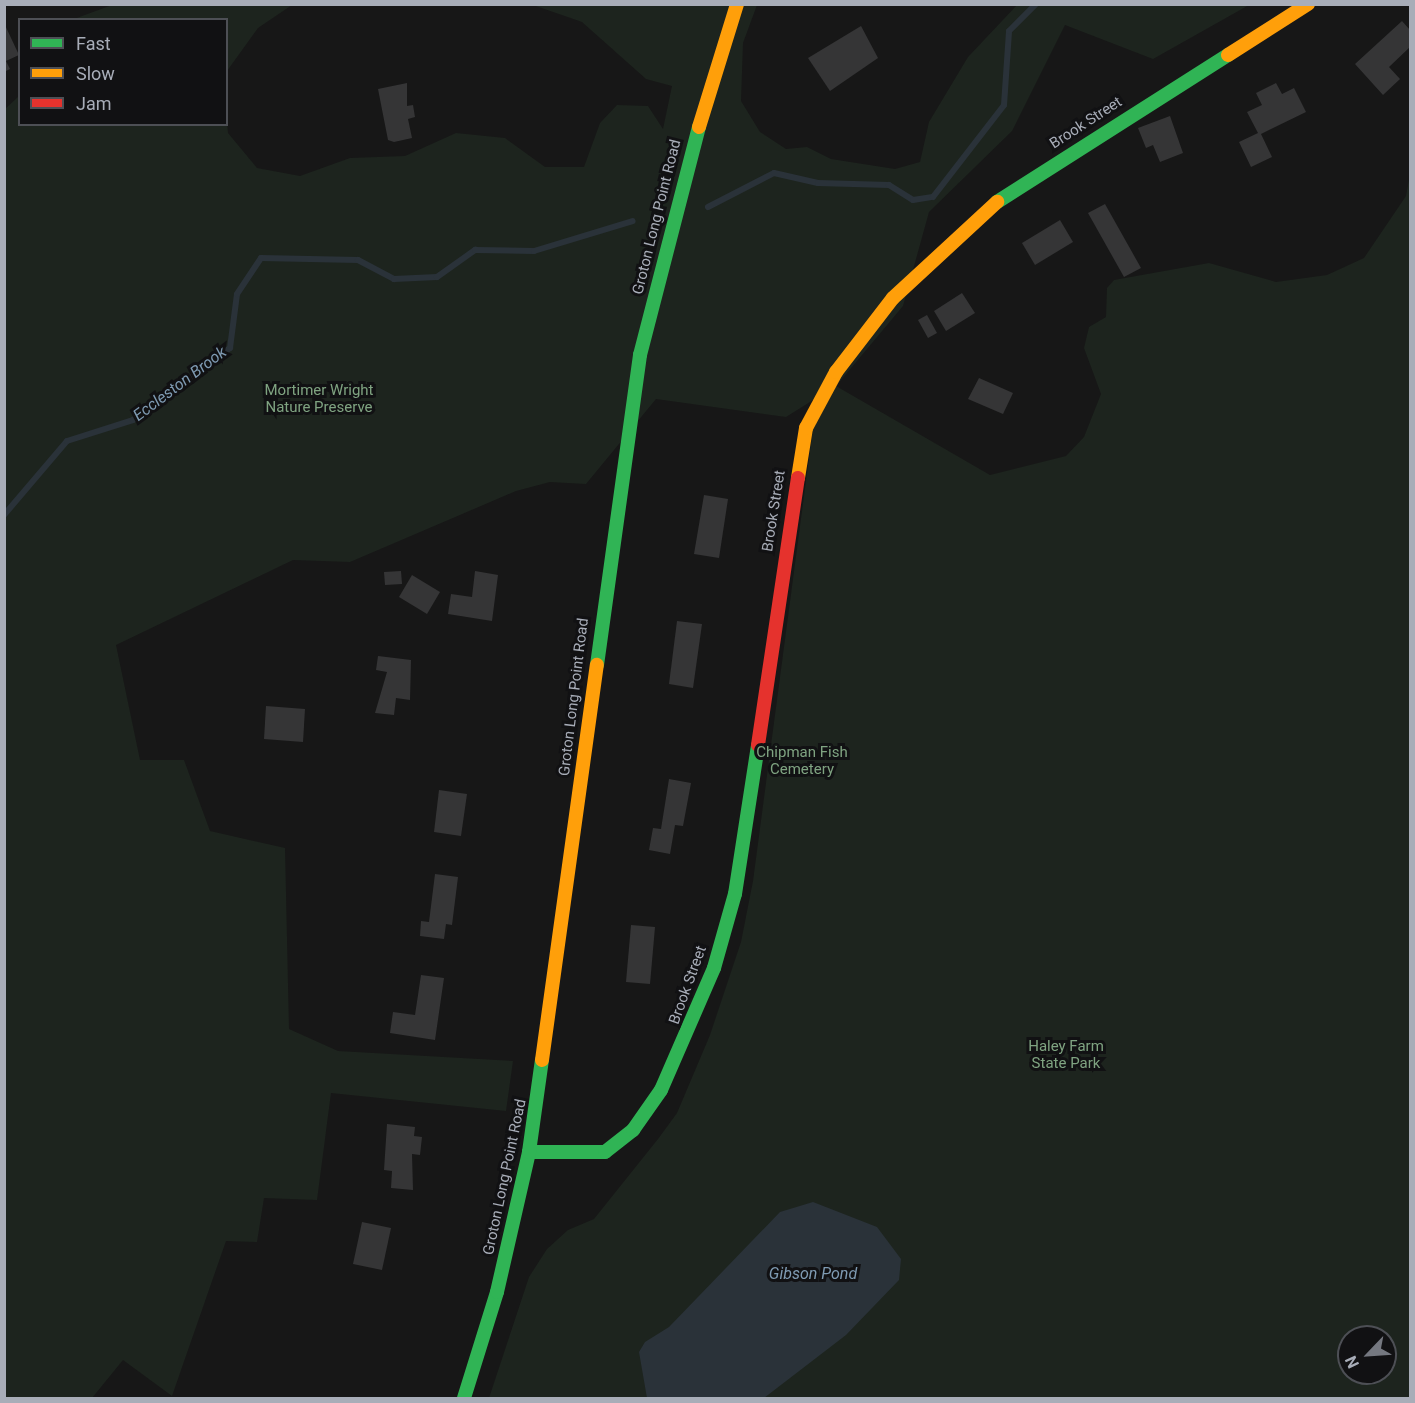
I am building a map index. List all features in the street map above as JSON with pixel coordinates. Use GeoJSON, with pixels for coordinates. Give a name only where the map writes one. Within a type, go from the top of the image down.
{"type":"FeatureCollection","features":[{"type":"Feature","properties":{"kind":"street","name":"Groton Long Point Road"},"geometry":{"type":"LineString","coordinates":[[464,1398],[497,1292],[529,1152],[640,355],[680,186],[737,4]]}},
{"type":"Feature","properties":{"kind":"street","name":"Brook Street"},"geometry":{"type":"LineString","coordinates":[[529,1152],[592,1154],[616,1147],[661,1090],[714,968],[735,894],[806,428],[836,372],[893,298],[951,239],[1011,191],[1308,4]]}},
{"type":"Feature","properties":{"kind":"green space"},"geometry":{"type":"Polygon","coordinates":[[[112,4],[292,5],[258,28],[228,70],[228,18],[77,18],[112,4]]]}},
{"type":"Feature","properties":{"kind":"green space"},"geometry":{"type":"Polygon","coordinates":[[[533,5],[757,5],[743,43],[741,101],[760,132],[786,149],[807,147],[831,159],[895,169],[920,162],[929,122],[968,57],[1017,5],[1249,5],[1153,59],[1065,25],[1012,131],[929,212],[903,306],[836,386],[990,475],[1066,456],[1084,437],[1101,394],[1084,348],[1089,327],[1106,317],[1107,288],[1114,280],[1209,263],[1276,282],[1327,275],[1364,258],[1406,196],[1410,174],[1410,1398],[489,1398],[529,1277],[547,1249],[568,1230],[594,1219],[658,1139],[677,1113],[710,1035],[741,942],[753,881],[813,428],[834,387],[786,417],[656,399],[586,484],[550,482],[516,491],[350,562],[293,560],[116,645],[140,760],[184,760],[210,831],[285,848],[289,1029],[338,1051],[513,1061],[506,1111],[331,1093],[317,1200],[264,1198],[257,1242],[226,1241],[172,1396],[123,1360],[92,1398],[5,1398],[5,109],[18,97],[18,126],[227,126],[228,133],[257,168],[300,176],[350,158],[405,156],[456,133],[505,138],[545,167],[584,167],[600,123],[617,105],[648,106],[663,129],[672,86],[646,79],[582,22],[533,5]]]}},
{"type":"Feature","properties":{"kind":"water","name":"Gibson Pond"},"geometry":{"type":"Polygon","coordinates":[[[813,1202],[877,1227],[901,1259],[899,1280],[846,1335],[764,1398],[647,1398],[639,1352],[645,1342],[669,1327],[780,1212],[813,1202]]]}},
{"type":"Feature","properties":{"kind":"building"},"geometry":{"type":"Polygon","coordinates":[[[1402,21],[1410,30],[1410,47],[1389,67],[1400,79],[1383,95],[1355,64],[1402,21]]]}},
{"type":"Feature","properties":{"kind":"building"},"geometry":{"type":"Polygon","coordinates":[[[4,23],[18,55],[6,61],[10,69],[4,72],[4,23]]]}},
{"type":"Feature","properties":{"kind":"building"},"geometry":{"type":"Polygon","coordinates":[[[861,26],[878,58],[830,91],[808,58],[861,26]]]}},
{"type":"Feature","properties":{"kind":"building"},"geometry":{"type":"Polygon","coordinates":[[[407,83],[407,106],[413,105],[415,117],[408,119],[412,138],[394,142],[388,140],[378,89],[407,83]]]}},
{"type":"Feature","properties":{"kind":"building"},"geometry":{"type":"Polygon","coordinates":[[[1276,83],[1282,94],[1294,88],[1306,112],[1261,134],[1272,157],[1251,167],[1239,142],[1258,133],[1247,112],[1262,105],[1256,93],[1276,83]]]}},
{"type":"Feature","properties":{"kind":"building"},"geometry":{"type":"Polygon","coordinates":[[[1170,116],[1183,153],[1160,162],[1153,145],[1146,148],[1138,128],[1170,116]]]}},
{"type":"Feature","properties":{"kind":"building"},"geometry":{"type":"Polygon","coordinates":[[[1105,204],[1141,268],[1124,277],[1088,213],[1105,204]]]}},
{"type":"Feature","properties":{"kind":"building"},"geometry":{"type":"Polygon","coordinates":[[[1060,220],[1073,242],[1035,265],[1022,243],[1060,220]]]}},
{"type":"Feature","properties":{"kind":"building"},"geometry":{"type":"Polygon","coordinates":[[[962,293],[975,313],[946,331],[934,311],[962,293]]]}},
{"type":"Feature","properties":{"kind":"building"},"geometry":{"type":"Polygon","coordinates":[[[927,315],[937,333],[928,338],[918,320],[927,315]]]}},
{"type":"Feature","properties":{"kind":"building"},"geometry":{"type":"Polygon","coordinates":[[[979,378],[1013,393],[1003,414],[968,399],[979,378]]]}},
{"type":"Feature","properties":{"kind":"building"},"geometry":{"type":"Polygon","coordinates":[[[704,495],[728,499],[719,558],[694,554],[704,495]]]}},
{"type":"Feature","properties":{"kind":"building"},"geometry":{"type":"Polygon","coordinates":[[[401,571],[402,584],[385,585],[384,572],[401,571]]]}},
{"type":"Feature","properties":{"kind":"building"},"geometry":{"type":"Polygon","coordinates":[[[475,571],[498,575],[492,621],[448,614],[451,594],[472,597],[475,571]]]}},
{"type":"Feature","properties":{"kind":"building"},"geometry":{"type":"Polygon","coordinates":[[[412,575],[440,592],[427,614],[399,597],[412,575]]]}},
{"type":"Feature","properties":{"kind":"building"},"geometry":{"type":"Polygon","coordinates":[[[677,621],[702,624],[693,688],[669,684],[677,621]]]}},
{"type":"Feature","properties":{"kind":"building"},"geometry":{"type":"Polygon","coordinates":[[[378,656],[411,660],[410,700],[396,698],[394,715],[375,713],[387,672],[376,670],[378,656]]]}},
{"type":"Feature","properties":{"kind":"building"},"geometry":{"type":"Polygon","coordinates":[[[266,706],[305,709],[303,742],[264,739],[266,706]]]}},
{"type":"Feature","properties":{"kind":"building"},"geometry":{"type":"Polygon","coordinates":[[[669,779],[691,783],[683,826],[675,825],[670,854],[649,850],[653,828],[661,829],[669,779]]]}},
{"type":"Feature","properties":{"kind":"building"},"geometry":{"type":"Polygon","coordinates":[[[439,790],[467,794],[461,836],[434,832],[439,790]]]}},
{"type":"Feature","properties":{"kind":"building"},"geometry":{"type":"Polygon","coordinates":[[[435,874],[458,877],[452,925],[446,924],[444,939],[420,936],[421,921],[429,922],[435,874]]]}},
{"type":"Feature","properties":{"kind":"building"},"geometry":{"type":"Polygon","coordinates":[[[631,925],[655,927],[650,984],[626,982],[631,925]]]}},
{"type":"Feature","properties":{"kind":"building"},"geometry":{"type":"Polygon","coordinates":[[[421,975],[444,978],[435,1040],[390,1033],[393,1012],[415,1015],[421,975]]]}},
{"type":"Feature","properties":{"kind":"building"},"geometry":{"type":"Polygon","coordinates":[[[387,1124],[415,1127],[414,1136],[422,1137],[420,1155],[412,1154],[413,1190],[391,1188],[392,1171],[384,1170],[387,1124]]]}},
{"type":"Feature","properties":{"kind":"building"},"geometry":{"type":"Polygon","coordinates":[[[362,1222],[391,1228],[382,1270],[353,1264],[362,1222]]]}},
{"type":"Feature","properties":{"kind":"waterway","name":"Eccleston Brook"},"geometry":{"type":"LineString","coordinates":[[708,207],[774,173],[818,183],[889,185],[913,200],[933,197],[1004,105],[1009,31],[1036,4]]}},
{"type":"Feature","properties":{"kind":"waterway","name":"Eccleston Brook"},"geometry":{"type":"LineString","coordinates":[[4,515],[67,441],[133,420],[230,348],[237,294],[261,258],[358,260],[394,279],[437,277],[475,250],[534,251],[633,221]]}},
{"type":"Feature","properties":{"kind":"traffic: fast"},"geometry":{"type":"LineString","coordinates":[[997,202],[1228,55]]}},
{"type":"Feature","properties":{"kind":"traffic: fast"},"geometry":{"type":"LineString","coordinates":[[597,665],[640,355],[699,127]]}},
{"type":"Feature","properties":{"kind":"traffic: fast"},"geometry":{"type":"LineString","coordinates":[[529,1152],[605,1152],[633,1130],[661,1090],[714,968],[735,894],[758,745]]}},
{"type":"Feature","properties":{"kind":"traffic: fast"},"geometry":{"type":"LineString","coordinates":[[464,1398],[497,1292],[529,1152],[542,1060]]}},
{"type":"Feature","properties":{"kind":"traffic: slow"},"geometry":{"type":"LineString","coordinates":[[699,127],[737,4]]}},
{"type":"Feature","properties":{"kind":"traffic: slow"},"geometry":{"type":"LineString","coordinates":[[1228,55],[1308,4]]}},
{"type":"Feature","properties":{"kind":"traffic: slow"},"geometry":{"type":"LineString","coordinates":[[798,478],[806,428],[836,372],[893,298],[997,202]]}},
{"type":"Feature","properties":{"kind":"traffic: slow"},"geometry":{"type":"LineString","coordinates":[[542,1060],[597,665]]}},
{"type":"Feature","properties":{"kind":"traffic: jam"},"geometry":{"type":"LineString","coordinates":[[758,745],[798,478]]}},
{"type":"Feature","properties":{"kind":"park label","name":"Mortimer Wright Nature Preserve"},"geometry":{"type":"Point","coordinates":[319,398]}},
{"type":"Feature","properties":{"kind":"park label","name":"Chipman Fish Cemetery"},"geometry":{"type":"Point","coordinates":[802,760]}},
{"type":"Feature","properties":{"kind":"park label","name":"Haley Farm State Park"},"geometry":{"type":"Point","coordinates":[1066,1054]}}]}
